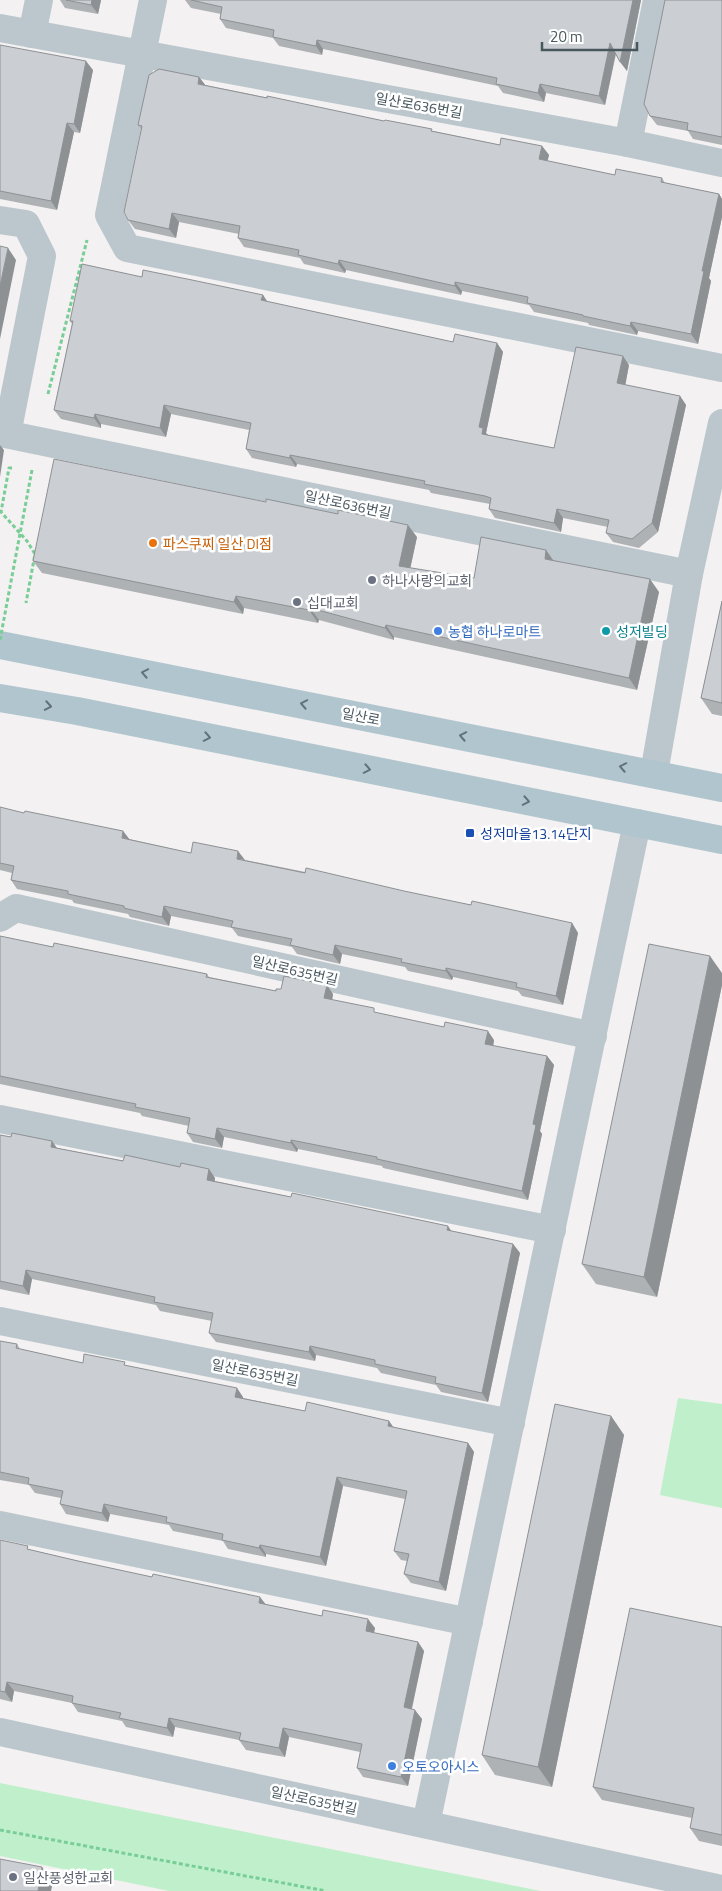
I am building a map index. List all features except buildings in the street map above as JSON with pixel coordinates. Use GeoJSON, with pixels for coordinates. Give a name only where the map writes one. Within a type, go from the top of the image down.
{"type":"FeatureCollection","features":[{"type":"Feature","properties":{"kind":"main road","name":"일산로"},"geometry":{"type":"LineString","coordinates":[[0,645],[654,773],[722,788]]}},
{"type":"Feature","properties":{"kind":"main road"},"geometry":{"type":"LineString","coordinates":[[0,698],[97,715],[722,840]]}},
{"type":"Feature","properties":{"kind":"street"},"geometry":{"type":"LineString","coordinates":[[32,34],[39,0]]}},
{"type":"Feature","properties":{"kind":"street"},"geometry":{"type":"LineString","coordinates":[[153,0],[129,52],[109,215],[127,248],[722,368]]}},
{"type":"Feature","properties":{"kind":"street"},"geometry":{"type":"LineString","coordinates":[[628,142],[657,0]]}},
{"type":"Feature","properties":{"kind":"street","name":"일산로636번길"},"geometry":{"type":"LineString","coordinates":[[0,28],[628,142],[722,163]]}},
{"type":"Feature","properties":{"kind":"street"},"geometry":{"type":"LineString","coordinates":[[3,433],[42,256],[13,222]]}},
{"type":"Feature","properties":{"kind":"street"},"geometry":{"type":"LineString","coordinates":[[654,773],[689,574],[722,423]]}},
{"type":"Feature","properties":{"kind":"street","name":"일산로636번길"},"geometry":{"type":"LineString","coordinates":[[3,433],[689,574]]}},
{"type":"Feature","properties":{"kind":"street"},"geometry":{"type":"LineString","coordinates":[[426,1824],[637,823]]}},
{"type":"Feature","properties":{"kind":"street","name":"일산로635번길"},"geometry":{"type":"LineString","coordinates":[[0,918],[16,908],[592,1036]]}},
{"type":"Feature","properties":{"kind":"street"},"geometry":{"type":"LineString","coordinates":[[0,1119],[552,1230]]}},
{"type":"Feature","properties":{"kind":"street","name":"일산로635번길"},"geometry":{"type":"LineString","coordinates":[[0,1320],[511,1423]]}},
{"type":"Feature","properties":{"kind":"street"},"geometry":{"type":"LineString","coordinates":[[0,1525],[469,1622]]}},
{"type":"Feature","properties":{"kind":"street","name":"일산로635번길"},"geometry":{"type":"LineString","coordinates":[[0,1732],[722,1890]]}},
{"type":"Feature","properties":{"kind":"path"},"geometry":{"type":"LineString","coordinates":[[47,399],[89,235]]}},
{"type":"Feature","properties":{"kind":"path"},"geometry":{"type":"LineString","coordinates":[[17,468],[9,468],[1,512],[27,541],[35,554],[26,603]]}},
{"type":"Feature","properties":{"kind":"path"},"geometry":{"type":"LineString","coordinates":[[0,640],[32,470],[24,470]]}},
{"type":"Feature","properties":{"kind":"path"},"geometry":{"type":"LineString","coordinates":[[0,1830],[326,1891]]}},
{"type":"Feature","properties":{"kind":"green space"},"geometry":{"type":"Polygon","coordinates":[[[678,1398],[722,1404],[722,1508],[660,1495],[678,1398]]]}},
{"type":"Feature","properties":{"kind":"green space"},"geometry":{"type":"Polygon","coordinates":[[[0,1783],[541,1891],[169,1891],[0,1856],[0,1783]]]}},
{"type":"Feature","properties":{"kind":"place","name":"파스쿠찌 일산 DI점"},"geometry":{"type":"Point","coordinates":[153,543]}},
{"type":"Feature","properties":{"kind":"place","name":"하나사랑의교회"},"geometry":{"type":"Point","coordinates":[372,580]}},
{"type":"Feature","properties":{"kind":"place","name":"십대교회"},"geometry":{"type":"Point","coordinates":[297,602]}},
{"type":"Feature","properties":{"kind":"place","name":"농협 하나로마트"},"geometry":{"type":"Point","coordinates":[438,631]}},
{"type":"Feature","properties":{"kind":"place","name":"성저빌딩"},"geometry":{"type":"Point","coordinates":[606,631]}},
{"type":"Feature","properties":{"kind":"place","name":"성저마을13.14단지"},"geometry":{"type":"Point","coordinates":[470,833]}},
{"type":"Feature","properties":{"kind":"place","name":"오토오아시스"},"geometry":{"type":"Point","coordinates":[392,1766]}},
{"type":"Feature","properties":{"kind":"place","name":"일산풍성한교회"},"geometry":{"type":"Point","coordinates":[13,1877]}}]}
